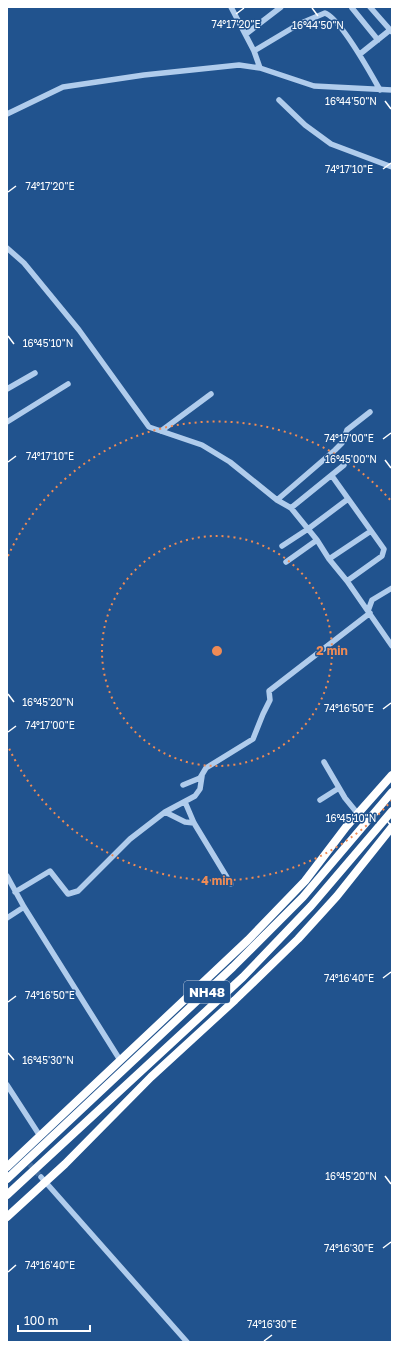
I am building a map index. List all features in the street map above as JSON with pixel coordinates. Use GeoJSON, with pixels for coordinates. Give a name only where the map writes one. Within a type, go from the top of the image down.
{"type":"FeatureCollection","features":[{"type":"Feature","properties":{"kind":"highway"},"geometry":{"type":"LineString","coordinates":[[7,1167],[23,1156],[40,1136],[248,940],[305,880],[358,814],[392,775]]}},
{"type":"Feature","properties":{"kind":"highway","name":"NH48"},"geometry":{"type":"LineString","coordinates":[[7,1179],[234,967],[303,897],[392,792]]}},
{"type":"Feature","properties":{"kind":"highway","name":"NH48"},"geometry":{"type":"LineString","coordinates":[[7,1195],[243,977],[311,906],[392,810]]}},
{"type":"Feature","properties":{"kind":"highway"},"geometry":{"type":"LineString","coordinates":[[7,1217],[43,1179],[65,1164],[151,1077],[235,1000],[298,939],[337,896],[392,827]]}},
{"type":"Feature","properties":{"kind":"highway"},"geometry":{"type":"LineString","coordinates":[[167,1047],[174,1056]]}},
{"type":"Feature","properties":{"kind":"street"},"geometry":{"type":"LineString","coordinates":[[231,7],[246,34],[260,68]]}},
{"type":"Feature","properties":{"kind":"street"},"geometry":{"type":"LineString","coordinates":[[246,34],[281,7]]}},
{"type":"Feature","properties":{"kind":"street"},"geometry":{"type":"LineString","coordinates":[[360,54],[391,31],[370,7]]}},
{"type":"Feature","properties":{"kind":"street"},"geometry":{"type":"LineString","coordinates":[[352,8],[378,40]]}},
{"type":"Feature","properties":{"kind":"street"},"geometry":{"type":"LineString","coordinates":[[254,51],[299,24],[325,13],[333,18],[360,54],[380,90]]}},
{"type":"Feature","properties":{"kind":"street"},"geometry":{"type":"LineString","coordinates":[[7,114],[62,87],[144,75],[239,65],[260,68],[314,86],[392,90]]}},
{"type":"Feature","properties":{"kind":"street"},"geometry":{"type":"LineString","coordinates":[[279,100],[305,125],[331,144],[392,167]]}},
{"type":"Feature","properties":{"kind":"street"},"geometry":{"type":"LineString","coordinates":[[7,248],[24,263],[79,330],[149,427],[202,445],[230,462],[277,500],[291,508],[317,540],[392,646]]}},
{"type":"Feature","properties":{"kind":"street"},"geometry":{"type":"LineString","coordinates":[[7,389],[35,373]]}},
{"type":"Feature","properties":{"kind":"street"},"geometry":{"type":"LineString","coordinates":[[7,422],[68,384]]}},
{"type":"Feature","properties":{"kind":"street"},"geometry":{"type":"LineString","coordinates":[[161,431],[211,394]]}},
{"type":"Feature","properties":{"kind":"street"},"geometry":{"type":"LineString","coordinates":[[277,500],[335,450],[342,443],[347,430],[370,412]]}},
{"type":"Feature","properties":{"kind":"street"},"geometry":{"type":"LineString","coordinates":[[291,508],[344,465]]}},
{"type":"Feature","properties":{"kind":"street"},"geometry":{"type":"LineString","coordinates":[[332,476],[384,549],[382,556],[347,581]]}},
{"type":"Feature","properties":{"kind":"street"},"geometry":{"type":"LineString","coordinates":[[282,546],[308,529],[348,499]]}},
{"type":"Feature","properties":{"kind":"street"},"geometry":{"type":"LineString","coordinates":[[329,559],[371,531]]}},
{"type":"Feature","properties":{"kind":"street"},"geometry":{"type":"LineString","coordinates":[[286,562],[317,540]]}},
{"type":"Feature","properties":{"kind":"street"},"geometry":{"type":"LineString","coordinates":[[183,785],[200,778],[206,768],[253,739],[270,700],[270,691],[369,612],[372,600],[392,588]]}},
{"type":"Feature","properties":{"kind":"street"},"geometry":{"type":"LineString","coordinates":[[324,762],[345,798],[358,814]]}},
{"type":"Feature","properties":{"kind":"street"},"geometry":{"type":"LineString","coordinates":[[16,892],[50,871],[68,894],[78,891],[130,839],[165,812],[195,796],[200,789],[202,775]]}},
{"type":"Feature","properties":{"kind":"street"},"geometry":{"type":"LineString","coordinates":[[320,800],[339,788]]}},
{"type":"Feature","properties":{"kind":"street"},"geometry":{"type":"LineString","coordinates":[[185,802],[194,824],[231,884]]}},
{"type":"Feature","properties":{"kind":"street"},"geometry":{"type":"LineString","coordinates":[[165,812],[185,822],[194,824]]}},
{"type":"Feature","properties":{"kind":"street"},"geometry":{"type":"LineString","coordinates":[[7,876],[24,907],[120,1060]]}},
{"type":"Feature","properties":{"kind":"street"},"geometry":{"type":"LineString","coordinates":[[7,918],[24,907]]}},
{"type":"Feature","properties":{"kind":"street"},"geometry":{"type":"LineString","coordinates":[[7,1085],[40,1136]]}},
{"type":"Feature","properties":{"kind":"street"},"geometry":{"type":"LineString","coordinates":[[43,1179],[187,1342]]}},
{"type":"Feature","properties":{"kind":"tunnel"},"geometry":{"type":"LineString","coordinates":[[24,1158],[41,1177]]}}]}
